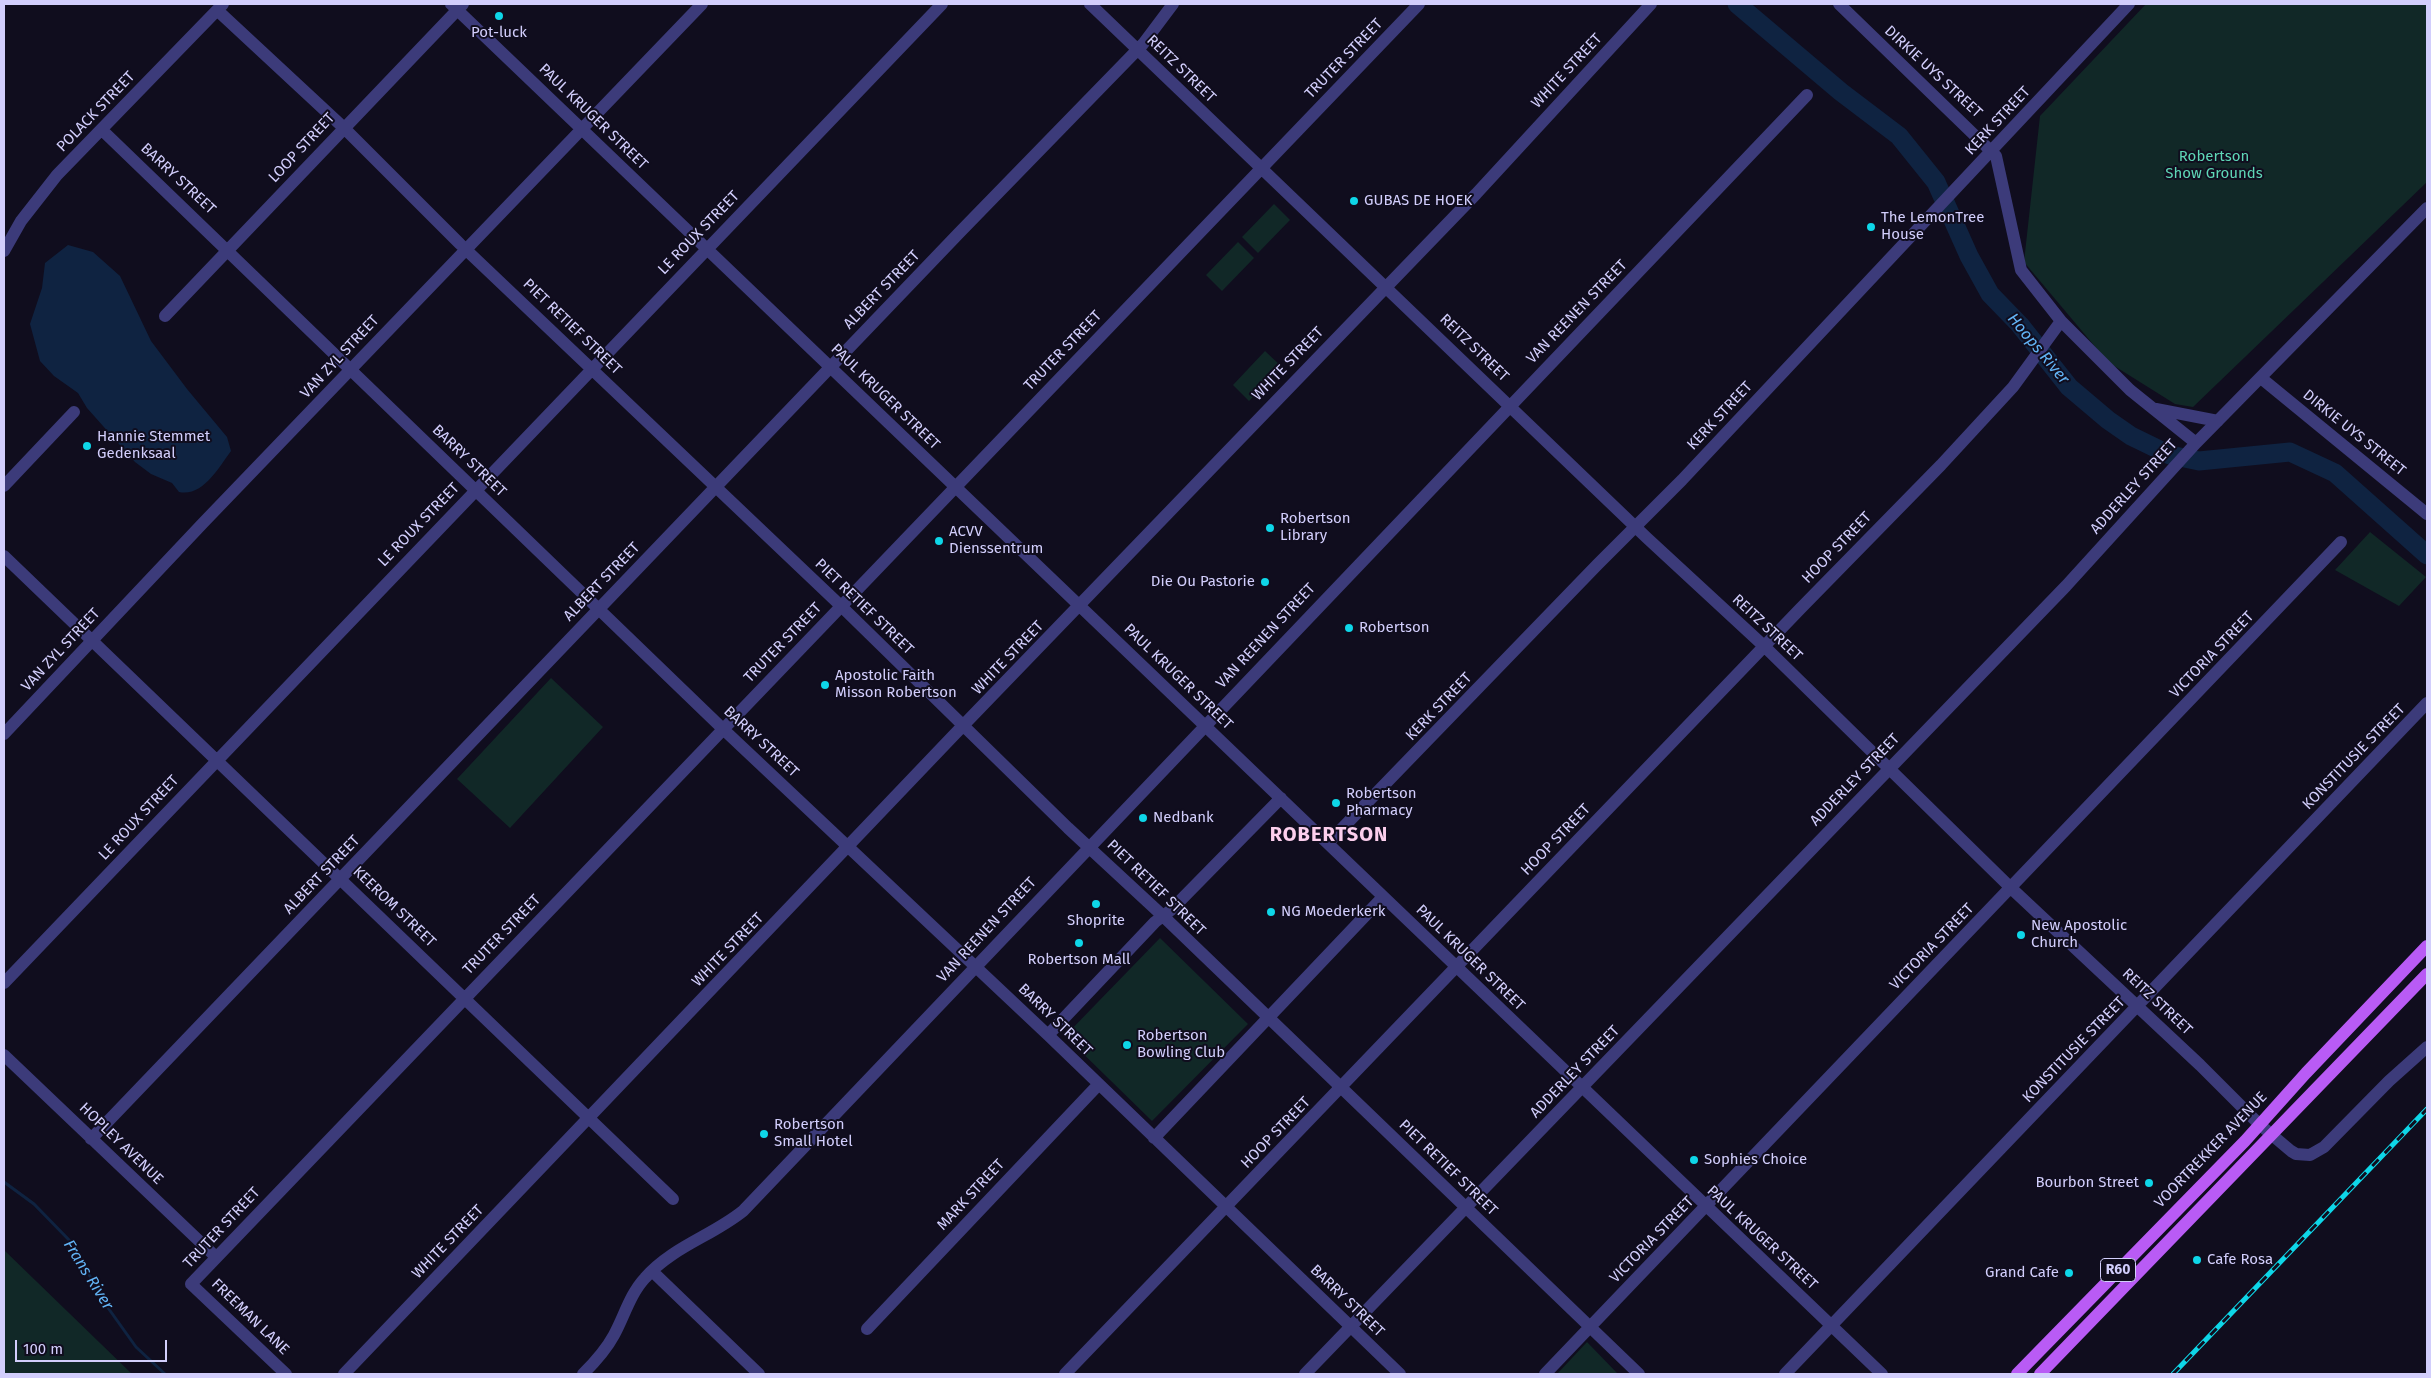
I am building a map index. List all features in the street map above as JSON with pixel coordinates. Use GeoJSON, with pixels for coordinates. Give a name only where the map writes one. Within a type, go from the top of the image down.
{"type":"FeatureCollection","features":[{"type":"Feature","properties":{"kind":"main road","name":"VOORTREKKER AVENUE"},"geometry":{"type":"LineString","coordinates":[[2017,1374],[2245,1141],[2258,1124],[2427,946]]}},
{"type":"Feature","properties":{"kind":"main road","name":"R60"},"geometry":{"type":"LineString","coordinates":[[2040,1374],[2340,1067],[2427,974]]}},
{"type":"Feature","properties":{"kind":"main road"},"geometry":{"type":"LineString","coordinates":[[2372,1002],[2388,1016]]}},
{"type":"Feature","properties":{"kind":"main road"},"geometry":{"type":"LineString","coordinates":[[2326,1052],[2340,1067]]}},
{"type":"Feature","properties":{"kind":"street","name":"VAN ZYL STREET"},"geometry":{"type":"LineString","coordinates":[[4,734],[702,4]]}},
{"type":"Feature","properties":{"kind":"street","name":"LE ROUX STREET"},"geometry":{"type":"LineString","coordinates":[[4,984],[475,489],[942,4]]}},
{"type":"Feature","properties":{"kind":"street","name":"REITZ STREET"},"geometry":{"type":"LineString","coordinates":[[1090,4],[1765,647],[2011,888],[2138,1006],[2258,1124],[2296,1154],[2310,1155],[2317,1151],[2388,1080],[2427,1047]]}},
{"type":"Feature","properties":{"kind":"street","name":"ALBERT STREET"},"geometry":{"type":"LineString","coordinates":[[91,1139],[1137,49],[1173,4]]}},
{"type":"Feature","properties":{"kind":"street","name":"TRUTER STREET"},"geometry":{"type":"LineString","coordinates":[[192,1284],[1420,4]]}},
{"type":"Feature","properties":{"kind":"street","name":"WHITE STREET"},"geometry":{"type":"LineString","coordinates":[[344,1374],[1386,285],[1476,194],[1651,4]]}},
{"type":"Feature","properties":{"kind":"street","name":"DIRKIE UYS STREET"},"geometry":{"type":"LineString","coordinates":[[1839,4],[1992,151],[1998,161],[2022,270],[2061,321],[2123,383],[2156,409],[2180,432],[2196,443]]}},
{"type":"Feature","properties":{"kind":"street","name":"KERK STREET"},"geometry":{"type":"LineString","coordinates":[[1328,843],[1636,526],[1957,190],[2130,4]]}},
{"type":"Feature","properties":{"kind":"street","name":"PAUL KRUGER STREET"},"geometry":{"type":"LineString","coordinates":[[457,6],[707,249],[1328,843],[1581,1088],[1882,1374]]}},
{"type":"Feature","properties":{"kind":"street","name":"LOOP STREET"},"geometry":{"type":"LineString","coordinates":[[165,316],[457,6]]}},
{"type":"Feature","properties":{"kind":"street","name":"PIET RETIEF STREET"},"geometry":{"type":"LineString","coordinates":[[220,7],[466,249],[841,606],[1639,1374]]}},
{"type":"Feature","properties":{"kind":"street","name":"POLACK STREET"},"geometry":{"type":"LineString","coordinates":[[4,251],[7,236],[42,192],[220,7]]}},
{"type":"Feature","properties":{"kind":"street","name":"VAN REENEN STREET"},"geometry":{"type":"LineString","coordinates":[[583,1374],[601,1356],[614,1335],[637,1288],[652,1271],[680,1248],[727,1223],[743,1210],[1807,94]]}},
{"type":"Feature","properties":{"kind":"street","name":"BARRY STREET"},"geometry":{"type":"LineString","coordinates":[[102,130],[723,730],[850,846],[1048,1034],[1400,1374]]}},
{"type":"Feature","properties":{"kind":"street","name":"ADDERLEY STREET"},"geometry":{"type":"LineString","coordinates":[[1305,1374],[2066,586],[2196,443],[2427,208]]}},
{"type":"Feature","properties":{"kind":"street","name":"HOOP STREET"},"geometry":{"type":"LineString","coordinates":[[1065,1374],[1942,465],[2014,388],[2061,321]]}},
{"type":"Feature","properties":{"kind":"street","name":"DIRKIE UYS STREET"},"geometry":{"type":"LineString","coordinates":[[2261,378],[2427,514]]}},
{"type":"Feature","properties":{"kind":"street","name":"DIRKIE UYS STREET"},"geometry":{"type":"LineString","coordinates":[[2156,409],[2218,421]]}},
{"type":"Feature","properties":{"kind":"street"},"geometry":{"type":"LineString","coordinates":[[4,486],[74,412]]}},
{"type":"Feature","properties":{"kind":"street","name":"VICTORIA STREET"},"geometry":{"type":"LineString","coordinates":[[1545,1374],[2341,542]]}},
{"type":"Feature","properties":{"kind":"street","name":"KEEROM STREET"},"geometry":{"type":"LineString","coordinates":[[4,556],[674,1199]]}},
{"type":"Feature","properties":{"kind":"street","name":"KONSTITUSIE STREET"},"geometry":{"type":"LineString","coordinates":[[1785,1374],[2427,703]]}},
{"type":"Feature","properties":{"kind":"street"},"geometry":{"type":"LineString","coordinates":[[1048,1034],[1280,798]]}},
{"type":"Feature","properties":{"kind":"street"},"geometry":{"type":"LineString","coordinates":[[1154,1138],[1383,897]]}},
{"type":"Feature","properties":{"kind":"street","name":"HOPLEY AVENUE"},"geometry":{"type":"LineString","coordinates":[[4,1055],[216,1257]]}},
{"type":"Feature","properties":{"kind":"street","name":"MARK STREET"},"geometry":{"type":"LineString","coordinates":[[867,1329],[1099,1084]]}},
{"type":"Feature","properties":{"kind":"street"},"geometry":{"type":"LineString","coordinates":[[652,1271],[759,1374]]}},
{"type":"Feature","properties":{"kind":"street","name":"FREEMAN LANE"},"geometry":{"type":"LineString","coordinates":[[192,1284],[286,1374]]}},
{"type":"Feature","properties":{"kind":"green space","name":"Robertson Show Grounds"},"geometry":{"type":"Polygon","coordinates":[[[2146,4],[2427,4],[2427,182],[2193,407],[2175,404],[2108,362],[2024,262],[2040,116],[2146,4]]]}},
{"type":"Feature","properties":{"kind":"green space"},"geometry":{"type":"Polygon","coordinates":[[[1274,204],[1290,220],[1258,253],[1242,237],[1274,204]]]}},
{"type":"Feature","properties":{"kind":"green space"},"geometry":{"type":"Polygon","coordinates":[[[1238,242],[1254,258],[1222,291],[1206,275],[1238,242]]]}},
{"type":"Feature","properties":{"kind":"green space"},"geometry":{"type":"Polygon","coordinates":[[[1265,351],[1282,367],[1249,401],[1233,385],[1265,351]]]}},
{"type":"Feature","properties":{"kind":"green space"},"geometry":{"type":"Polygon","coordinates":[[[2370,532],[2426,577],[2399,606],[2335,570],[2370,532]]]}},
{"type":"Feature","properties":{"kind":"green space"},"geometry":{"type":"Polygon","coordinates":[[[551,678],[603,727],[510,828],[457,779],[551,678]]]}},
{"type":"Feature","properties":{"kind":"green space"},"geometry":{"type":"Polygon","coordinates":[[[1160,938],[1248,1024],[1152,1121],[1065,1036],[1160,938]]]}},
{"type":"Feature","properties":{"kind":"green space"},"geometry":{"type":"Polygon","coordinates":[[[4,1250],[132,1374],[4,1374],[4,1250]]]}},
{"type":"Feature","properties":{"kind":"green space"},"geometry":{"type":"Polygon","coordinates":[[[1587,1342],[1618,1374],[1557,1374],[1587,1342]]]}},
{"type":"Feature","properties":{"kind":"water"},"geometry":{"type":"Polygon","coordinates":[[[68,245],[93,252],[120,276],[151,341],[187,389],[227,437],[231,451],[210,479],[196,490],[179,492],[172,483],[151,474],[135,462],[87,408],[78,393],[54,376],[40,361],[30,324],[42,288],[45,263],[68,245]]]}},
{"type":"Feature","properties":{"kind":"waterway","name":"Hoops River"},"geometry":{"type":"LineString","coordinates":[[1737,4],[1841,92],[1899,136],[1936,182],[1969,256],[1990,294],[2020,325],[2069,387],[2108,420],[2131,436],[2170,455],[2199,461],[2290,452],[2335,473],[2427,555]]}},
{"type":"Feature","properties":{"kind":"waterway","name":"Frans River"},"geometry":{"type":"LineString","coordinates":[[4,1182],[34,1204],[71,1242],[106,1305],[136,1347],[165,1374]]}},
{"type":"Feature","properties":{"kind":"railway"},"geometry":{"type":"LineString","coordinates":[[2173,1374],[2427,1109]]}},
{"type":"Feature","properties":{"kind":"place","name":"Pot-luck"},"geometry":{"type":"Point","coordinates":[499,16]}},
{"type":"Feature","properties":{"kind":"place","name":"GUBAS DE HOEK"},"geometry":{"type":"Point","coordinates":[1354,201]}},
{"type":"Feature","properties":{"kind":"place","name":"The LemonTree House"},"geometry":{"type":"Point","coordinates":[1871,227]}},
{"type":"Feature","properties":{"kind":"place","name":"Hannie Stemmet Gedenksaal"},"geometry":{"type":"Point","coordinates":[87,446]}},
{"type":"Feature","properties":{"kind":"place","name":"Robertson Library"},"geometry":{"type":"Point","coordinates":[1270,528]}},
{"type":"Feature","properties":{"kind":"place","name":"ACVV Dienssentrum"},"geometry":{"type":"Point","coordinates":[939,541]}},
{"type":"Feature","properties":{"kind":"place","name":"Die Ou Pastorie"},"geometry":{"type":"Point","coordinates":[1265,582]}},
{"type":"Feature","properties":{"kind":"place","name":"Robertson"},"geometry":{"type":"Point","coordinates":[1349,628]}},
{"type":"Feature","properties":{"kind":"place","name":"Apostolic Faith Misson Robertson"},"geometry":{"type":"Point","coordinates":[825,685]}},
{"type":"Feature","properties":{"kind":"place","name":"Robertson Pharmacy"},"geometry":{"type":"Point","coordinates":[1336,803]}},
{"type":"Feature","properties":{"kind":"place","name":"Nedbank"},"geometry":{"type":"Point","coordinates":[1143,818]}},
{"type":"Feature","properties":{"kind":"place","name":"Shoprite"},"geometry":{"type":"Point","coordinates":[1096,904]}},
{"type":"Feature","properties":{"kind":"place","name":"NG Moederkerk"},"geometry":{"type":"Point","coordinates":[1271,912]}},
{"type":"Feature","properties":{"kind":"place","name":"New Apostolic Church"},"geometry":{"type":"Point","coordinates":[2021,935]}},
{"type":"Feature","properties":{"kind":"place","name":"Robertson Mall"},"geometry":{"type":"Point","coordinates":[1079,943]}},
{"type":"Feature","properties":{"kind":"place","name":"Robertson Bowling Club"},"geometry":{"type":"Point","coordinates":[1127,1045]}},
{"type":"Feature","properties":{"kind":"place","name":"Robertson Small Hotel"},"geometry":{"type":"Point","coordinates":[764,1134]}},
{"type":"Feature","properties":{"kind":"place","name":"Sophies Choice"},"geometry":{"type":"Point","coordinates":[1694,1160]}},
{"type":"Feature","properties":{"kind":"place","name":"Bourbon Street"},"geometry":{"type":"Point","coordinates":[2149,1183]}},
{"type":"Feature","properties":{"kind":"place","name":"Cafe Rosa"},"geometry":{"type":"Point","coordinates":[2197,1260]}},
{"type":"Feature","properties":{"kind":"place","name":"Grand Cafe"},"geometry":{"type":"Point","coordinates":[2069,1273]}},
{"type":"Feature","properties":{"kind":"district","name":"ROBERTSON"},"geometry":{"type":"Point","coordinates":[1329,835]}}]}
